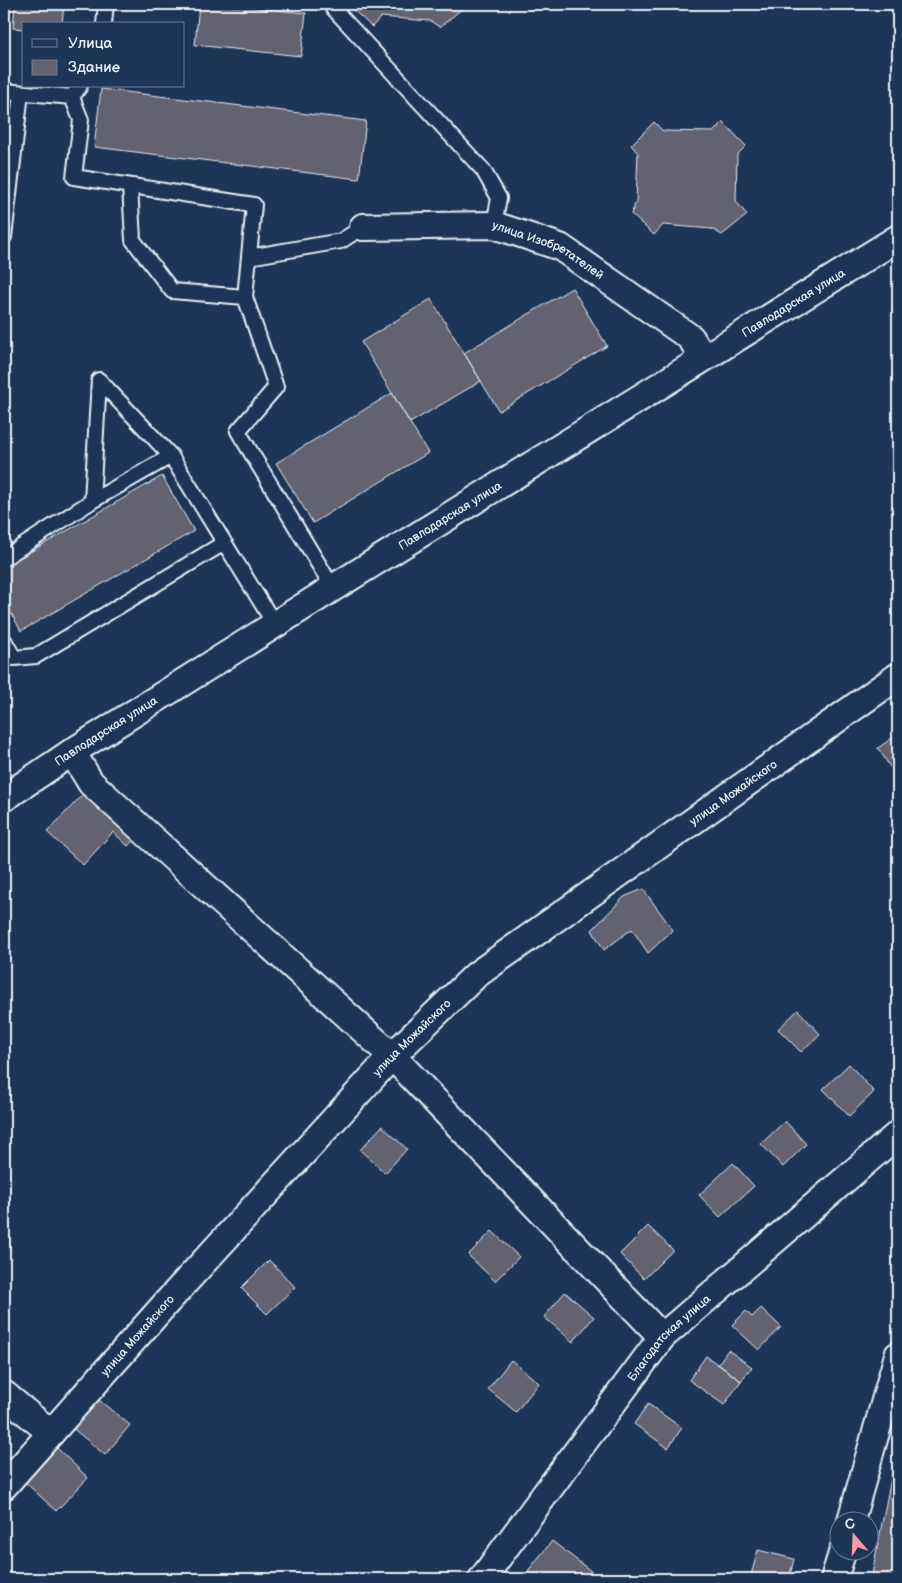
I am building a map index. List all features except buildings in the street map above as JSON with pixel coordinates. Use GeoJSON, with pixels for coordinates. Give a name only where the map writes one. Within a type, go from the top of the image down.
{"type":"FeatureCollection","features":[{"type":"Feature","properties":{"kind":"street","name":"улица Изобретателей"},"geometry":{"type":"LineString","coordinates":[[362,227],[494,225],[560,247],[691,338],[703,358]]}},
{"type":"Feature","properties":{"kind":"street","name":"Павлодарская улица"},"geometry":{"type":"LineString","coordinates":[[4,798],[72,752],[333,588],[898,238]]}},
{"type":"Feature","properties":{"kind":"street","name":"улица Можайского"},"geometry":{"type":"LineString","coordinates":[[4,1486],[168,1301],[392,1056],[476,975],[898,676]]}},
{"type":"Feature","properties":{"kind":"street"},"geometry":{"type":"LineString","coordinates":[[72,752],[91,783],[392,1056],[662,1337]]}},
{"type":"Feature","properties":{"kind":"street","name":"Благодатская улица"},"geometry":{"type":"LineString","coordinates":[[482,1579],[662,1337],[898,1134]]}},
{"type":"Feature","properties":{"kind":"street"},"geometry":{"type":"LineString","coordinates":[[854,1510],[898,1355]]}},
{"type":"Feature","properties":{"kind":"street"},"geometry":{"type":"LineString","coordinates":[[4,1394],[51,1433]]}},
{"type":"Feature","properties":{"kind":"street"},"geometry":{"type":"LineString","coordinates":[[834,1579],[840,1560]]}},
{"type":"Feature","properties":{"kind":"lane"},"geometry":{"type":"LineString","coordinates":[[104,22],[106,4]]}},
{"type":"Feature","properties":{"kind":"lane"},"geometry":{"type":"LineString","coordinates":[[332,4],[332,7],[483,170],[499,198],[494,225]]}},
{"type":"Feature","properties":{"kind":"lane"},"geometry":{"type":"LineString","coordinates":[[4,91],[21,93],[76,92],[81,120],[74,177],[254,205],[245,297],[276,386],[238,432],[333,588]]}},
{"type":"Feature","properties":{"kind":"lane"},"geometry":{"type":"LineString","coordinates":[[4,237],[21,93]]}},
{"type":"Feature","properties":{"kind":"lane"},"geometry":{"type":"LineString","coordinates":[[130,186],[133,240],[172,291],[245,297]]}},
{"type":"Feature","properties":{"kind":"lane"},"geometry":{"type":"LineString","coordinates":[[249,256],[341,241],[362,227]]}},
{"type":"Feature","properties":{"kind":"lane"},"geometry":{"type":"LineString","coordinates":[[92,501],[99,380],[171,456],[275,625]]}},
{"type":"Feature","properties":{"kind":"lane"},"geometry":{"type":"LineString","coordinates":[[4,558],[92,501],[171,456]]}},
{"type":"Feature","properties":{"kind":"lane"},"geometry":{"type":"LineString","coordinates":[[4,640],[14,658],[36,656],[224,543]]}}]}
